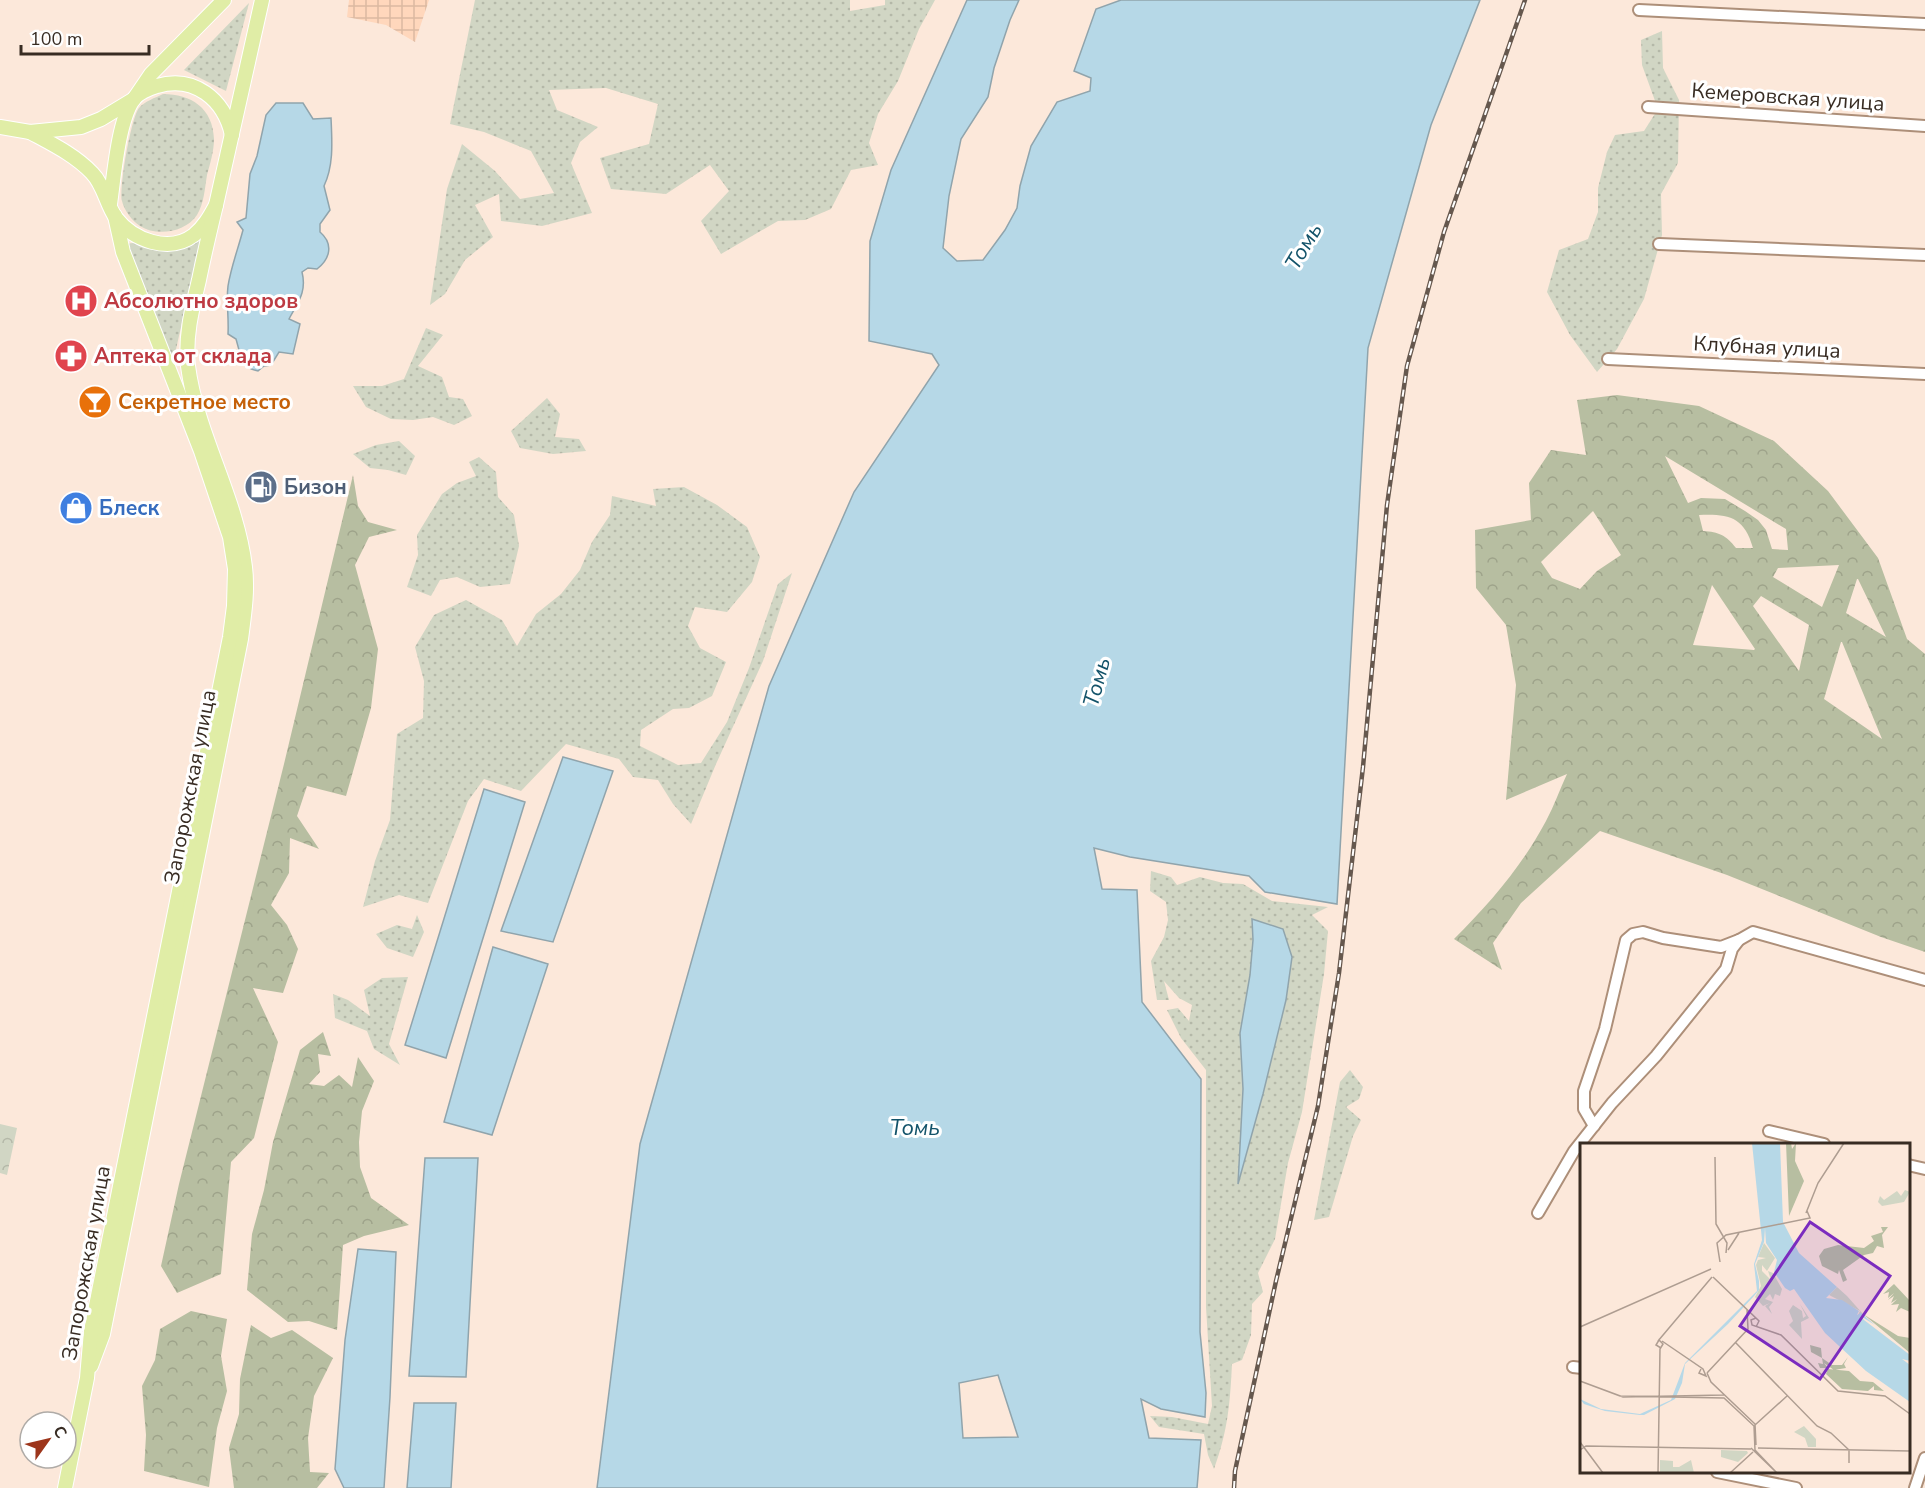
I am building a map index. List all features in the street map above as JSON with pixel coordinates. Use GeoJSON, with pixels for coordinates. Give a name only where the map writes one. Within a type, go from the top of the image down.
{"type":"FeatureCollection","features":[{"type":"Feature","properties":{"kind":"main road"},"geometry":{"type":"LineString","coordinates":[[112,210],[118,146],[134,99],[151,74],[224,0]]}},
{"type":"Feature","properties":{"kind":"main road"},"geometry":{"type":"LineString","coordinates":[[30,132],[78,160],[94,175],[112,210],[138,237],[164,244],[177,243],[193,236],[206,223],[216,205],[262,0]]}},
{"type":"Feature","properties":{"kind":"main road"},"geometry":{"type":"LineString","coordinates":[[0,127],[30,132],[81,127],[101,119],[151,88],[167,83],[184,84],[205,92],[219,107],[229,124],[232,138]]}},
{"type":"Feature","properties":{"kind":"main road","name":"Запорожская улица"},"geometry":{"type":"LineString","coordinates":[[87,1378],[103,1334],[246,607],[245,568],[239,535],[204,427],[188,366],[188,326],[216,205]]}},
{"type":"Feature","properties":{"kind":"main road","name":"Запорожская улица"},"geometry":{"type":"LineString","coordinates":[[65,1488],[87,1378],[91,1330],[226,661],[234,606],[235,569],[230,537],[201,451],[123,252],[112,210]]}},
{"type":"Feature","properties":{"kind":"street"},"geometry":{"type":"LineString","coordinates":[[1639,10],[1925,24]]}},
{"type":"Feature","properties":{"kind":"street","name":"Кемеровская улица"},"geometry":{"type":"LineString","coordinates":[[1648,106],[1925,126]]}},
{"type":"Feature","properties":{"kind":"street"},"geometry":{"type":"LineString","coordinates":[[1659,244],[1925,255]]}},
{"type":"Feature","properties":{"kind":"street","name":"Клубная улица"},"geometry":{"type":"LineString","coordinates":[[1608,359],[1925,374]]}},
{"type":"Feature","properties":{"kind":"street"},"geometry":{"type":"LineString","coordinates":[[1594,1125],[1584,1109],[1584,1091],[1605,1029],[1626,940],[1633,934],[1643,932],[1663,938],[1720,947],[1753,932],[1925,980]]}},
{"type":"Feature","properties":{"kind":"street"},"geometry":{"type":"LineString","coordinates":[[1580,1143],[1656,1056],[1726,969],[1732,949],[1739,940]]}},
{"type":"Feature","properties":{"kind":"street"},"geometry":{"type":"LineString","coordinates":[[1769,1131],[1820,1143]]}},
{"type":"Feature","properties":{"kind":"street"},"geometry":{"type":"LineString","coordinates":[[1538,1214],[1580,1143]]}},
{"type":"Feature","properties":{"kind":"street"},"geometry":{"type":"LineString","coordinates":[[1910,1165],[1925,1169]]}},
{"type":"Feature","properties":{"kind":"street"},"geometry":{"type":"LineString","coordinates":[[1915,1488],[1925,1458]]}},
{"type":"Feature","properties":{"kind":"street"},"geometry":{"type":"LineString","coordinates":[[1722,1473],[1796,1488]]}},
{"type":"Feature","properties":{"kind":"shaded area"},"geometry":{"type":"Polygon","coordinates":[[[349,0],[429,0],[415,42],[386,25],[347,17],[349,0]]]}},
{"type":"Feature","properties":{"kind":"green space"},"geometry":{"type":"Polygon","coordinates":[[[475,0],[850,0],[850,11],[885,5],[885,0],[935,0],[919,29],[898,81],[878,114],[869,143],[878,165],[851,170],[831,209],[805,220],[778,221],[721,254],[701,221],[729,191],[710,165],[666,194],[611,189],[600,158],[649,144],[658,104],[606,88],[549,90],[557,110],[598,127],[580,142],[571,163],[592,213],[542,226],[501,221],[499,194],[475,205],[493,237],[465,260],[445,294],[430,305],[447,189],[462,144],[495,171],[520,199],[554,193],[531,151],[484,132],[450,124],[475,0]]]}},
{"type":"Feature","properties":{"kind":"green space"},"geometry":{"type":"Polygon","coordinates":[[[249,3],[226,91],[184,70],[249,3]]]}},
{"type":"Feature","properties":{"kind":"green space"},"geometry":{"type":"Polygon","coordinates":[[[1662,31],[1663,68],[1679,100],[1678,163],[1661,194],[1662,235],[1644,299],[1617,349],[1597,372],[1570,335],[1547,292],[1559,250],[1588,239],[1598,212],[1598,188],[1607,152],[1615,135],[1644,131],[1658,109],[1642,65],[1641,40],[1662,31]]]}},
{"type":"Feature","properties":{"kind":"green space"},"geometry":{"type":"Polygon","coordinates":[[[163,94],[183,97],[199,105],[210,119],[214,139],[203,201],[197,215],[179,229],[163,232],[140,226],[129,215],[122,201],[122,182],[126,153],[136,114],[144,103],[163,94]]]}},
{"type":"Feature","properties":{"kind":"green space"},"geometry":{"type":"Polygon","coordinates":[[[201,238],[172,367],[128,244],[137,243],[151,249],[171,250],[190,245],[201,238]]]}},
{"type":"Feature","properties":{"kind":"green space"},"geometry":{"type":"Polygon","coordinates":[[[426,328],[443,335],[418,366],[442,377],[449,397],[463,399],[472,416],[454,425],[433,417],[413,420],[391,419],[366,407],[353,386],[382,386],[404,379],[426,328]]]}},
{"type":"Feature","properties":{"kind":"green space"},"geometry":{"type":"Polygon","coordinates":[[[1617,395],[1699,406],[1774,441],[1828,491],[1878,558],[1907,639],[1925,654],[1925,952],[1881,937],[1727,875],[1600,831],[1521,903],[1493,943],[1502,970],[1454,939],[1493,898],[1527,853],[1549,815],[1567,774],[1506,800],[1516,685],[1506,625],[1476,588],[1475,530],[1531,520],[1529,483],[1551,450],[1586,455],[1577,400],[1617,395]],[[1665,456],[1688,503],[1701,498],[1725,499],[1758,520],[1766,530],[1772,549],[1788,550],[1786,529],[1665,456]],[[1593,511],[1541,562],[1552,578],[1580,589],[1597,571],[1621,555],[1593,511]],[[1699,515],[1703,531],[1718,533],[1736,548],[1753,548],[1745,529],[1734,519],[1718,515],[1699,515]],[[1839,565],[1778,568],[1773,577],[1822,607],[1839,565]],[[1857,579],[1846,613],[1886,637],[1858,579],[1857,579]],[[1712,585],[1693,645],[1755,649],[1712,585]],[[1761,596],[1753,606],[1799,671],[1809,625],[1761,596]],[[1841,642],[1824,699],[1882,739],[1842,642],[1841,642]]]}},
{"type":"Feature","properties":{"kind":"green space"},"geometry":{"type":"Polygon","coordinates":[[[547,398],[560,414],[555,437],[579,439],[586,451],[553,454],[520,448],[511,431],[547,398]]]}},
{"type":"Feature","properties":{"kind":"green space"},"geometry":{"type":"Polygon","coordinates":[[[399,441],[415,456],[406,475],[370,468],[353,454],[376,445],[399,441]]]}},
{"type":"Feature","properties":{"kind":"green space"},"geometry":{"type":"Polygon","coordinates":[[[479,457],[496,472],[498,497],[514,515],[519,546],[510,584],[480,587],[457,577],[440,580],[431,596],[407,587],[418,555],[417,535],[442,494],[457,483],[476,476],[469,462],[479,457]]]}},
{"type":"Feature","properties":{"kind":"green space"},"geometry":{"type":"Polygon","coordinates":[[[353,475],[358,506],[368,522],[397,530],[369,537],[355,565],[378,649],[371,708],[346,796],[307,786],[297,816],[319,849],[290,838],[289,873],[271,905],[287,925],[298,949],[283,993],[253,988],[278,1042],[254,1138],[231,1162],[221,1274],[177,1293],[161,1266],[179,1184],[284,764],[353,475]]]}},
{"type":"Feature","properties":{"kind":"green space"},"geometry":{"type":"Polygon","coordinates":[[[684,487],[717,505],[747,527],[760,557],[752,582],[727,612],[695,607],[688,626],[700,648],[726,662],[712,696],[689,708],[673,709],[641,730],[640,746],[678,765],[701,763],[727,722],[749,668],[778,584],[792,573],[763,661],[691,824],[673,804],[658,780],[633,777],[619,759],[566,744],[521,791],[484,779],[468,801],[428,903],[399,895],[363,907],[375,861],[390,820],[397,734],[423,718],[424,681],[415,647],[434,615],[466,600],[502,620],[517,646],[536,614],[561,594],[580,570],[592,542],[610,515],[612,496],[656,506],[653,489],[684,487]]]}},
{"type":"Feature","properties":{"kind":"green space"},"geometry":{"type":"Polygon","coordinates":[[[1151,871],[1171,877],[1177,885],[1200,877],[1223,883],[1243,884],[1272,901],[1328,907],[1312,915],[1328,931],[1324,974],[1302,1112],[1288,1163],[1275,1239],[1258,1273],[1263,1292],[1252,1304],[1251,1335],[1242,1360],[1232,1364],[1228,1417],[1214,1469],[1208,1455],[1204,1434],[1159,1427],[1150,1416],[1172,1417],[1208,1424],[1212,1406],[1206,1307],[1206,1070],[1181,1038],[1167,1010],[1178,1008],[1189,1021],[1192,1005],[1179,998],[1164,981],[1169,1000],[1157,1000],[1151,961],[1164,937],[1168,920],[1166,902],[1150,891],[1151,871]],[[1252,920],[1250,975],[1240,1033],[1243,1089],[1239,1180],[1286,1000],[1292,957],[1252,920]]]}},
{"type":"Feature","properties":{"kind":"green space"},"geometry":{"type":"Polygon","coordinates":[[[417,915],[424,932],[413,957],[387,948],[376,934],[397,925],[412,929],[417,915]]]}},
{"type":"Feature","properties":{"kind":"green space"},"geometry":{"type":"Polygon","coordinates":[[[408,977],[389,1044],[400,1065],[374,1049],[367,1031],[335,1018],[333,994],[348,1000],[370,1016],[364,990],[382,978],[408,977]]]}},
{"type":"Feature","properties":{"kind":"green space"},"geometry":{"type":"Polygon","coordinates":[[[323,1032],[331,1056],[318,1054],[320,1072],[309,1084],[324,1086],[339,1075],[352,1087],[358,1057],[374,1081],[362,1111],[359,1142],[360,1167],[371,1198],[409,1225],[364,1236],[343,1245],[337,1330],[309,1321],[288,1322],[247,1290],[252,1234],[264,1190],[273,1142],[300,1050],[323,1032]]]}},
{"type":"Feature","properties":{"kind":"green space"},"geometry":{"type":"Polygon","coordinates":[[[1350,1070],[1363,1087],[1359,1099],[1346,1107],[1361,1120],[1353,1136],[1329,1217],[1314,1220],[1340,1082],[1350,1070]]]}},
{"type":"Feature","properties":{"kind":"green space"},"geometry":{"type":"Polygon","coordinates":[[[0,1124],[17,1128],[7,1175],[0,1173],[0,1124]]]}},
{"type":"Feature","properties":{"kind":"green space"},"geometry":{"type":"Polygon","coordinates":[[[191,1311],[227,1319],[221,1356],[227,1391],[217,1428],[209,1487],[144,1471],[146,1435],[142,1386],[155,1360],[160,1329],[191,1311]]]}},
{"type":"Feature","properties":{"kind":"green space"},"geometry":{"type":"Polygon","coordinates":[[[251,1325],[271,1338],[292,1330],[333,1358],[314,1396],[308,1438],[310,1472],[329,1473],[317,1488],[234,1488],[229,1448],[239,1414],[240,1379],[251,1325]]]}},
{"type":"Feature","properties":{"kind":"water","name":"Томь"},"geometry":{"type":"Polygon","coordinates":[[[967,0],[1019,0],[994,68],[988,97],[961,139],[949,196],[943,248],[957,261],[983,260],[1005,230],[1017,208],[1020,186],[1031,146],[1057,102],[1090,91],[1091,78],[1074,71],[1096,9],[1121,0],[1480,0],[1431,125],[1368,348],[1337,904],[1265,892],[1249,876],[1130,857],[1094,848],[1102,889],[1137,890],[1142,1002],[1201,1079],[1200,1332],[1206,1393],[1205,1417],[1161,1409],[1141,1399],[1149,1438],[1201,1440],[1197,1488],[597,1488],[640,1144],[769,686],[854,492],[939,365],[932,354],[869,341],[870,241],[891,170],[967,0]],[[998,1375],[959,1383],[963,1438],[1018,1437],[998,1375]]]}},
{"type":"Feature","properties":{"kind":"water"},"geometry":{"type":"Polygon","coordinates":[[[276,103],[303,103],[313,119],[331,118],[331,161],[324,186],[330,210],[320,224],[320,232],[327,241],[329,251],[325,261],[317,269],[308,268],[302,272],[302,291],[289,319],[300,324],[293,354],[279,352],[271,365],[264,366],[258,371],[251,369],[249,354],[239,350],[236,339],[228,334],[227,292],[243,230],[237,222],[246,218],[250,174],[257,156],[266,115],[276,103]]]}},
{"type":"Feature","properties":{"kind":"water"},"geometry":{"type":"Polygon","coordinates":[[[563,757],[613,771],[553,942],[501,931],[563,757]]]}},
{"type":"Feature","properties":{"kind":"water"},"geometry":{"type":"Polygon","coordinates":[[[484,789],[525,802],[446,1058],[405,1045],[484,789]]]}},
{"type":"Feature","properties":{"kind":"water"},"geometry":{"type":"Polygon","coordinates":[[[1252,919],[1283,929],[1292,957],[1286,1000],[1238,1184],[1243,1089],[1240,1033],[1250,975],[1252,919]]]}},
{"type":"Feature","properties":{"kind":"water"},"geometry":{"type":"Polygon","coordinates":[[[493,947],[548,964],[492,1135],[444,1122],[493,947]]]}},
{"type":"Feature","properties":{"kind":"water"},"geometry":{"type":"Polygon","coordinates":[[[425,1158],[478,1158],[466,1377],[409,1376],[425,1158]]]}},
{"type":"Feature","properties":{"kind":"water"},"geometry":{"type":"Polygon","coordinates":[[[358,1249],[396,1252],[384,1488],[344,1488],[335,1469],[345,1340],[358,1249]]]}},
{"type":"Feature","properties":{"kind":"water"},"geometry":{"type":"Polygon","coordinates":[[[414,1403],[456,1403],[451,1488],[407,1488],[414,1403]]]}},
{"type":"Feature","properties":{"kind":"railway"},"geometry":{"type":"LineString","coordinates":[[1234,1488],[1235,1471],[1276,1281],[1318,1106],[1339,973],[1363,767],[1387,505],[1407,366],[1444,232],[1525,0]]}},
{"type":"Feature","properties":{"kind":"place","name":"Абсолютно здоров"},"geometry":{"type":"Point","coordinates":[81,301]}},
{"type":"Feature","properties":{"kind":"place","name":"Аптека от склада"},"geometry":{"type":"Point","coordinates":[71,356]}},
{"type":"Feature","properties":{"kind":"place","name":"Секретное место"},"geometry":{"type":"Point","coordinates":[95,402]}},
{"type":"Feature","properties":{"kind":"place","name":"Бизон"},"geometry":{"type":"Point","coordinates":[261,487]}},
{"type":"Feature","properties":{"kind":"place","name":"Блеск"},"geometry":{"type":"Point","coordinates":[76,508]}}]}
